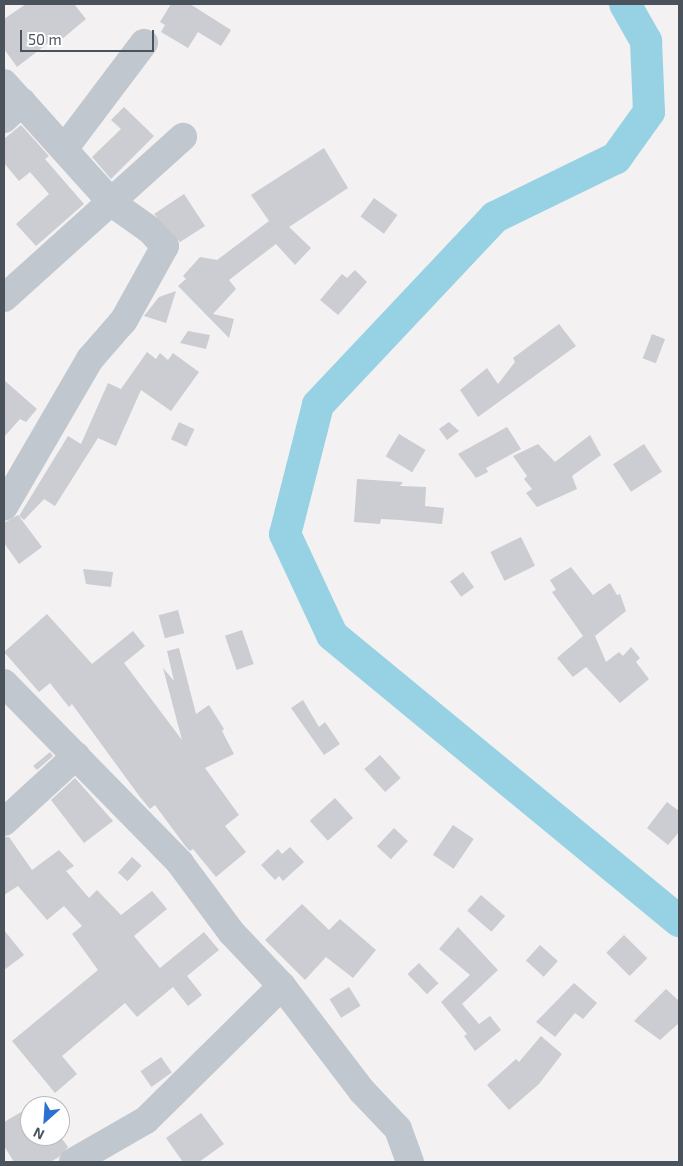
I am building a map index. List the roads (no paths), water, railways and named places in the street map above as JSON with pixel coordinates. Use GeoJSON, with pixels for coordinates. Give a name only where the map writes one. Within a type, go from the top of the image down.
{"type":"FeatureCollection","features":[{"type":"Feature","properties":{"kind":"street"},"geometry":{"type":"LineString","coordinates":[[64,149],[144,44]]}},
{"type":"Feature","properties":{"kind":"street"},"geometry":{"type":"LineString","coordinates":[[4,507],[90,359],[124,320],[165,246],[150,230],[112,203],[64,149],[10,102]]}},
{"type":"Feature","properties":{"kind":"street"},"geometry":{"type":"LineString","coordinates":[[4,298],[112,203],[183,137]]}},
{"type":"Feature","properties":{"kind":"street"},"geometry":{"type":"LineString","coordinates":[[4,683],[180,863],[231,932],[282,986],[362,1091],[398,1129],[410,1162]]}},
{"type":"Feature","properties":{"kind":"street"},"geometry":{"type":"LineString","coordinates":[[4,822],[76,756]]}},
{"type":"Feature","properties":{"kind":"street"},"geometry":{"type":"LineString","coordinates":[[73,1162],[146,1120],[282,986]]}},
{"type":"Feature","properties":{"kind":"waterway"},"geometry":{"type":"LineString","coordinates":[[625,4],[646,41],[649,112],[616,158],[495,217],[318,405],[285,534],[332,635],[679,921]]}}]}
